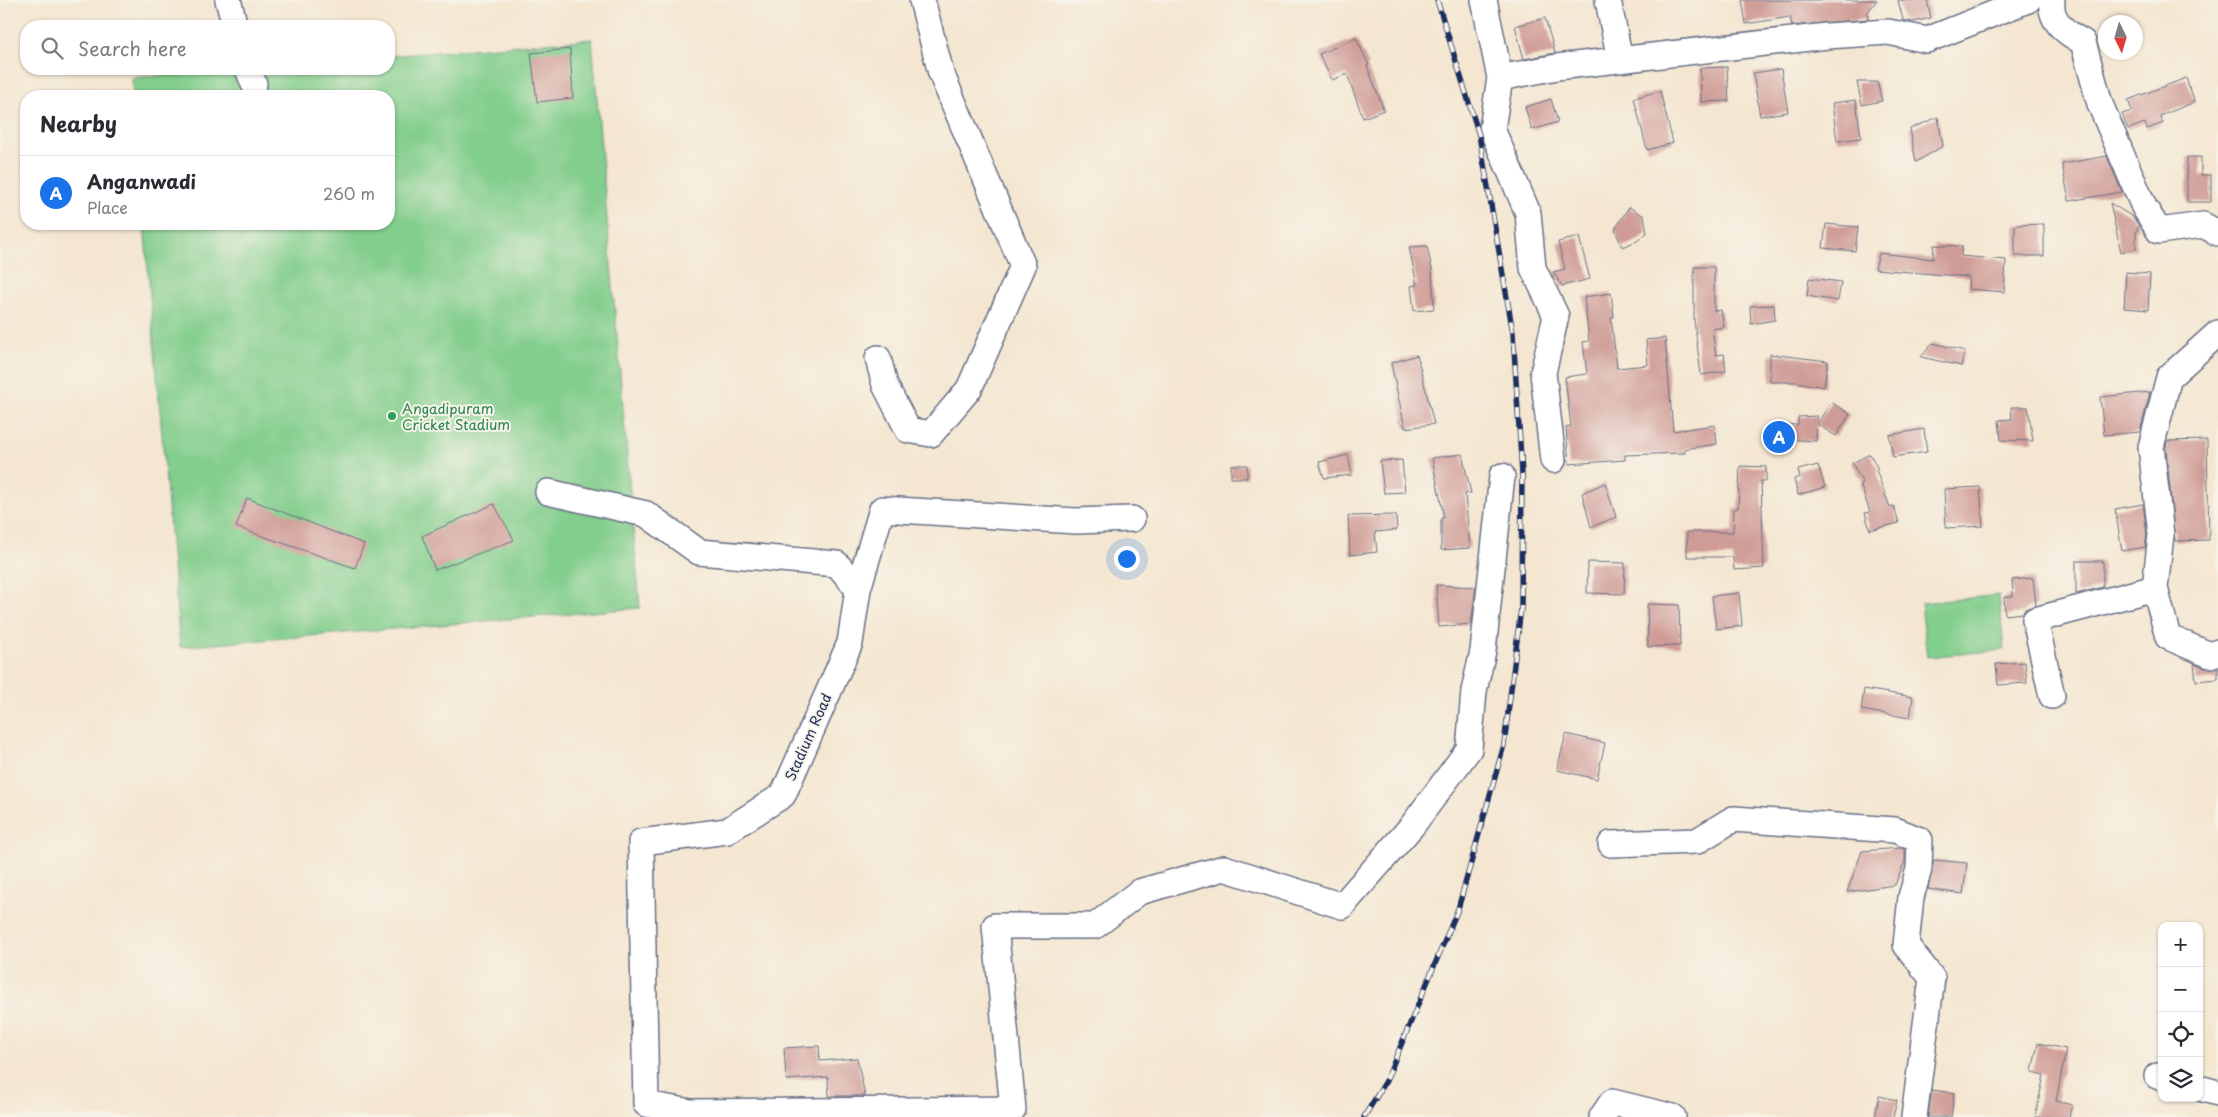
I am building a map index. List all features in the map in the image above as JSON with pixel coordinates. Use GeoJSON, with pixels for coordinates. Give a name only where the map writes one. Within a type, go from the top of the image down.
{"type":"FeatureCollection","features":[{"type":"Feature","properties":{"kind":"street"},"geometry":{"type":"LineString","coordinates":[[228,0],[233,20]]}},
{"type":"Feature","properties":{"kind":"street"},"geometry":{"type":"LineString","coordinates":[[878,358],[885,385],[908,430],[931,434],[969,389],[1023,266],[942,73],[922,0]]}},
{"type":"Feature","properties":{"kind":"street"},"geometry":{"type":"LineString","coordinates":[[1484,0],[1500,78],[1492,129],[1528,213],[1532,268],[1556,316],[1542,373],[1552,460]]}},
{"type":"Feature","properties":{"kind":"street"},"geometry":{"type":"LineString","coordinates":[[1608,0],[1620,60]]}},
{"type":"Feature","properties":{"kind":"street"},"geometry":{"type":"LineString","coordinates":[[1500,78],[1557,67],[1827,36],[1888,32],[1928,40],[2028,0]]}},
{"type":"Feature","properties":{"kind":"street"},"geometry":{"type":"LineString","coordinates":[[2052,0],[2051,9],[2062,31],[2082,42],[2100,104],[2144,207],[2159,231],[2203,225],[2218,233]]}},
{"type":"Feature","properties":{"kind":"street"},"geometry":{"type":"LineString","coordinates":[[2218,332],[2168,378],[2151,447],[2161,535],[2154,588],[2168,638],[2210,655],[2218,652]]}},
{"type":"Feature","properties":{"kind":"street"},"geometry":{"type":"LineString","coordinates":[[691,1114],[1013,1109],[995,926],[1095,926],[1139,892],[1224,868],[1342,906],[1412,826],[1469,749],[1474,692],[1484,651],[1502,476]]}},
{"type":"Feature","properties":{"kind":"street"},"geometry":{"type":"LineString","coordinates":[[548,492],[646,514],[700,552],[837,564],[858,589]]}},
{"type":"Feature","properties":{"kind":"street"},"geometry":{"type":"LineString","coordinates":[[858,589],[882,509],[1076,521],[1132,519]]}},
{"type":"Feature","properties":{"kind":"street"},"geometry":{"type":"LineString","coordinates":[[2052,696],[2034,620],[2154,588]]}},
{"type":"Feature","properties":{"kind":"street","name":"Stadium Road"},"geometry":{"type":"LineString","coordinates":[[691,1114],[646,1104],[641,842],[727,831],[783,795],[850,643],[858,589]]}},
{"type":"Feature","properties":{"kind":"street"},"geometry":{"type":"LineString","coordinates":[[1611,844],[1698,841],[1732,819],[1895,830],[1920,840],[1919,869],[1911,897],[1906,945],[1932,978],[1914,1117]]}},
{"type":"Feature","properties":{"kind":"street"},"geometry":{"type":"LineString","coordinates":[[2203,1089],[2218,1093]]}},
{"type":"Feature","properties":{"kind":"street"},"geometry":{"type":"LineString","coordinates":[[1602,1117],[1612,1102],[1673,1117]]}},
{"type":"Feature","properties":{"kind":"green space","name":"Angadipuram Cricket Stadium"},"geometry":{"type":"Polygon","coordinates":[[[592,39],[640,608],[180,647],[145,230],[395,230],[395,90],[133,90],[132,78],[169,75],[395,75],[395,55],[592,39]]]}},
{"type":"Feature","properties":{"kind":"green space"},"geometry":{"type":"Polygon","coordinates":[[[1999,595],[2004,650],[1927,657],[1921,603],[1999,595]]]}},
{"type":"Feature","properties":{"kind":"building"},"geometry":{"type":"Polygon","coordinates":[[[1742,0],[1877,0],[1867,13],[1868,19],[1792,26],[1790,17],[1746,24],[1742,0]]]}},
{"type":"Feature","properties":{"kind":"building"},"geometry":{"type":"Polygon","coordinates":[[[1898,0],[1927,0],[1931,18],[1913,22],[1903,20],[1898,0]]]}},
{"type":"Feature","properties":{"kind":"building"},"geometry":{"type":"Polygon","coordinates":[[[1545,18],[1555,53],[1524,59],[1515,26],[1545,18]]]}},
{"type":"Feature","properties":{"kind":"building"},"geometry":{"type":"Polygon","coordinates":[[[1356,38],[1369,65],[1367,66],[1384,110],[1363,118],[1347,74],[1332,80],[1319,54],[1356,38]]]}},
{"type":"Feature","properties":{"kind":"building"},"geometry":{"type":"Polygon","coordinates":[[[570,49],[573,98],[537,102],[531,53],[570,49]]]}},
{"type":"Feature","properties":{"kind":"building"},"geometry":{"type":"Polygon","coordinates":[[[1727,67],[1729,101],[1701,102],[1700,68],[1727,67]]]}},
{"type":"Feature","properties":{"kind":"building"},"geometry":{"type":"Polygon","coordinates":[[[1781,69],[1788,112],[1760,116],[1753,73],[1781,69]]]}},
{"type":"Feature","properties":{"kind":"building"},"geometry":{"type":"Polygon","coordinates":[[[2186,78],[2195,102],[2160,116],[2163,123],[2147,129],[2145,123],[2128,129],[2122,114],[2132,111],[2128,100],[2186,78]]]}},
{"type":"Feature","properties":{"kind":"building"},"geometry":{"type":"Polygon","coordinates":[[[1857,82],[1877,82],[1882,101],[1862,105],[1857,82]]]}},
{"type":"Feature","properties":{"kind":"building"},"geometry":{"type":"Polygon","coordinates":[[[1660,91],[1673,143],[1647,150],[1634,98],[1660,91]]]}},
{"type":"Feature","properties":{"kind":"building"},"geometry":{"type":"Polygon","coordinates":[[[1551,99],[1558,122],[1532,130],[1525,107],[1551,99]]]}},
{"type":"Feature","properties":{"kind":"building"},"geometry":{"type":"Polygon","coordinates":[[[1856,100],[1861,138],[1837,141],[1832,103],[1856,100]]]}},
{"type":"Feature","properties":{"kind":"building"},"geometry":{"type":"Polygon","coordinates":[[[1938,117],[1943,146],[1916,162],[1910,129],[1938,117]]]}},
{"type":"Feature","properties":{"kind":"building"},"geometry":{"type":"Polygon","coordinates":[[[2107,156],[2122,192],[2069,201],[2062,164],[2107,156]]]}},
{"type":"Feature","properties":{"kind":"building"},"geometry":{"type":"Polygon","coordinates":[[[2187,157],[2201,157],[2201,175],[2211,175],[2211,202],[2187,202],[2187,157]]]}},
{"type":"Feature","properties":{"kind":"building"},"geometry":{"type":"Polygon","coordinates":[[[2110,203],[2133,217],[2139,226],[2136,231],[2136,249],[2121,252],[2110,203]]]}},
{"type":"Feature","properties":{"kind":"building"},"geometry":{"type":"Polygon","coordinates":[[[1629,207],[1644,216],[1647,233],[1637,241],[1622,247],[1615,229],[1629,207]]]}},
{"type":"Feature","properties":{"kind":"building"},"geometry":{"type":"Polygon","coordinates":[[[1826,224],[1858,227],[1855,251],[1823,248],[1826,224]]]}},
{"type":"Feature","properties":{"kind":"building"},"geometry":{"type":"Polygon","coordinates":[[[2044,224],[2044,256],[2015,256],[2015,225],[2044,224]]]}},
{"type":"Feature","properties":{"kind":"building"},"geometry":{"type":"Polygon","coordinates":[[[1579,237],[1590,279],[1562,286],[1553,272],[1565,269],[1558,242],[1579,237]]]}},
{"type":"Feature","properties":{"kind":"building"},"geometry":{"type":"Polygon","coordinates":[[[1934,245],[1962,246],[1961,256],[2006,260],[2004,292],[1968,289],[1969,277],[1875,269],[1879,253],[1933,259],[1934,245]]]}},
{"type":"Feature","properties":{"kind":"building"},"geometry":{"type":"Polygon","coordinates":[[[1427,246],[1432,270],[1434,309],[1414,311],[1411,286],[1417,285],[1409,247],[1427,246]]]}},
{"type":"Feature","properties":{"kind":"building"},"geometry":{"type":"Polygon","coordinates":[[[1694,267],[1714,267],[1714,311],[1721,310],[1724,327],[1712,329],[1716,355],[1724,354],[1726,371],[1701,375],[1694,320],[1694,267]]]}},
{"type":"Feature","properties":{"kind":"building"},"geometry":{"type":"Polygon","coordinates":[[[2126,272],[2150,274],[2148,310],[2124,308],[2126,272]]]}},
{"type":"Feature","properties":{"kind":"building"},"geometry":{"type":"Polygon","coordinates":[[[1809,278],[1841,282],[1838,301],[1807,296],[1809,278]]]}},
{"type":"Feature","properties":{"kind":"building"},"geometry":{"type":"Polygon","coordinates":[[[1611,293],[1614,317],[1611,318],[1617,368],[1648,365],[1646,340],[1665,338],[1673,431],[1715,425],[1717,444],[1684,449],[1685,453],[1625,455],[1625,460],[1569,464],[1566,427],[1571,426],[1565,377],[1587,374],[1583,342],[1589,341],[1584,297],[1611,293]]]}},
{"type":"Feature","properties":{"kind":"building"},"geometry":{"type":"Polygon","coordinates":[[[1774,305],[1775,320],[1751,324],[1750,306],[1774,305]]]}},
{"type":"Feature","properties":{"kind":"building"},"geometry":{"type":"Polygon","coordinates":[[[1933,343],[1965,351],[1961,366],[1921,357],[1933,343]]]}},
{"type":"Feature","properties":{"kind":"building"},"geometry":{"type":"Polygon","coordinates":[[[1770,354],[1828,361],[1824,387],[1795,382],[1770,382],[1770,354]]]}},
{"type":"Feature","properties":{"kind":"building"},"geometry":{"type":"Polygon","coordinates":[[[1417,355],[1434,424],[1405,428],[1391,363],[1417,355]]]}},
{"type":"Feature","properties":{"kind":"building"},"geometry":{"type":"Polygon","coordinates":[[[2150,392],[2140,432],[2104,435],[2100,397],[2150,392]]]}},
{"type":"Feature","properties":{"kind":"building"},"geometry":{"type":"Polygon","coordinates":[[[1831,402],[1850,414],[1836,436],[1817,424],[1831,402]]]}},
{"type":"Feature","properties":{"kind":"building"},"geometry":{"type":"Polygon","coordinates":[[[2011,407],[2028,407],[2033,441],[2001,440],[1999,420],[2012,419],[2011,407]]]}},
{"type":"Feature","properties":{"kind":"building"},"geometry":{"type":"Polygon","coordinates":[[[1817,416],[1816,441],[1782,439],[1778,424],[1798,425],[1798,417],[1817,416]]]}},
{"type":"Feature","properties":{"kind":"building"},"geometry":{"type":"Polygon","coordinates":[[[1924,429],[1927,452],[1893,457],[1889,435],[1924,429]]]}},
{"type":"Feature","properties":{"kind":"building"},"geometry":{"type":"Polygon","coordinates":[[[2207,440],[2209,540],[2175,541],[2166,448],[2167,441],[2207,440]]]}},
{"type":"Feature","properties":{"kind":"building"},"geometry":{"type":"Polygon","coordinates":[[[1462,454],[1471,493],[1465,494],[1470,548],[1441,550],[1441,518],[1444,518],[1432,458],[1462,454]]]}},
{"type":"Feature","properties":{"kind":"building"},"geometry":{"type":"Polygon","coordinates":[[[1870,454],[1878,469],[1876,470],[1890,507],[1894,506],[1899,523],[1870,530],[1865,513],[1870,512],[1860,484],[1863,483],[1852,463],[1870,454]]]}},
{"type":"Feature","properties":{"kind":"building"},"geometry":{"type":"Polygon","coordinates":[[[1348,455],[1352,475],[1324,478],[1319,462],[1348,455]]]}},
{"type":"Feature","properties":{"kind":"building"},"geometry":{"type":"Polygon","coordinates":[[[1402,460],[1405,492],[1384,493],[1380,461],[1402,460]]]}},
{"type":"Feature","properties":{"kind":"building"},"geometry":{"type":"Polygon","coordinates":[[[1231,465],[1247,465],[1247,478],[1231,478],[1231,465]]]}},
{"type":"Feature","properties":{"kind":"building"},"geometry":{"type":"Polygon","coordinates":[[[1818,465],[1825,487],[1798,495],[1794,479],[1800,477],[1798,470],[1818,465]]]}},
{"type":"Feature","properties":{"kind":"building"},"geometry":{"type":"Polygon","coordinates":[[[1740,466],[1766,467],[1766,481],[1761,481],[1764,568],[1734,570],[1733,557],[1687,557],[1687,532],[1733,532],[1734,509],[1738,508],[1740,466]]]}},
{"type":"Feature","properties":{"kind":"building"},"geometry":{"type":"Polygon","coordinates":[[[1605,483],[1616,517],[1591,527],[1582,493],[1605,483]]]}},
{"type":"Feature","properties":{"kind":"building"},"geometry":{"type":"Polygon","coordinates":[[[1980,487],[1983,526],[1946,528],[1944,489],[1980,487]]]}},
{"type":"Feature","properties":{"kind":"building"},"geometry":{"type":"Polygon","coordinates":[[[247,498],[364,544],[355,568],[236,527],[247,498]]]}},
{"type":"Feature","properties":{"kind":"building"},"geometry":{"type":"Polygon","coordinates":[[[494,504],[514,540],[435,570],[422,536],[494,504]]]}},
{"type":"Feature","properties":{"kind":"building"},"geometry":{"type":"Polygon","coordinates":[[[2143,504],[2147,535],[2145,547],[2122,551],[2115,509],[2143,504]]]}},
{"type":"Feature","properties":{"kind":"building"},"geometry":{"type":"Polygon","coordinates":[[[1396,515],[1397,530],[1375,532],[1377,552],[1350,555],[1348,516],[1396,515]]]}},
{"type":"Feature","properties":{"kind":"building"},"geometry":{"type":"Polygon","coordinates":[[[2076,561],[2103,561],[2103,587],[2076,594],[2076,561]]]}},
{"type":"Feature","properties":{"kind":"building"},"geometry":{"type":"Polygon","coordinates":[[[1588,562],[1625,563],[1624,594],[1587,593],[1588,562]]]}},
{"type":"Feature","properties":{"kind":"building"},"geometry":{"type":"Polygon","coordinates":[[[2033,578],[2036,605],[2025,609],[2023,613],[2005,615],[2004,597],[2013,596],[2012,580],[2033,578]]]}},
{"type":"Feature","properties":{"kind":"building"},"geometry":{"type":"Polygon","coordinates":[[[1436,585],[1476,587],[1471,624],[1439,627],[1436,585]]]}},
{"type":"Feature","properties":{"kind":"building"},"geometry":{"type":"Polygon","coordinates":[[[1739,593],[1742,626],[1716,629],[1712,596],[1739,593]]]}},
{"type":"Feature","properties":{"kind":"building"},"geometry":{"type":"Polygon","coordinates":[[[1647,604],[1679,605],[1680,646],[1648,647],[1647,604]]]}},
{"type":"Feature","properties":{"kind":"building"},"geometry":{"type":"Polygon","coordinates":[[[2025,662],[2027,683],[1998,685],[1996,664],[2025,662]]]}},
{"type":"Feature","properties":{"kind":"building"},"geometry":{"type":"Polygon","coordinates":[[[2194,664],[2205,668],[2218,667],[2218,679],[2196,681],[2194,664]]]}},
{"type":"Feature","properties":{"kind":"building"},"geometry":{"type":"Polygon","coordinates":[[[1864,689],[1913,697],[1910,718],[1861,710],[1864,689]]]}},
{"type":"Feature","properties":{"kind":"building"},"geometry":{"type":"Polygon","coordinates":[[[1566,734],[1605,743],[1597,779],[1557,770],[1566,734]]]}},
{"type":"Feature","properties":{"kind":"building"},"geometry":{"type":"Polygon","coordinates":[[[1901,848],[1905,850],[1905,861],[1895,885],[1847,892],[1862,851],[1901,848]]]}},
{"type":"Feature","properties":{"kind":"building"},"geometry":{"type":"Polygon","coordinates":[[[1934,860],[1967,863],[1963,894],[1928,889],[1934,860]]]}},
{"type":"Feature","properties":{"kind":"building"},"geometry":{"type":"Polygon","coordinates":[[[2038,1043],[2066,1049],[2056,1101],[2072,1105],[2069,1117],[2035,1117],[2044,1075],[2032,1072],[2038,1043]]]}},
{"type":"Feature","properties":{"kind":"building"},"geometry":{"type":"Polygon","coordinates":[[[819,1046],[820,1061],[857,1058],[865,1096],[829,1096],[828,1077],[786,1080],[784,1048],[819,1046]]]}},
{"type":"Feature","properties":{"kind":"building"},"geometry":{"type":"Polygon","coordinates":[[[1932,1090],[1954,1093],[1951,1117],[1928,1117],[1932,1090]]]}},
{"type":"Feature","properties":{"kind":"building"},"geometry":{"type":"Polygon","coordinates":[[[1879,1096],[1897,1100],[1893,1117],[1875,1117],[1879,1096]]]}},
{"type":"Feature","properties":{"kind":"railway"},"geometry":{"type":"LineString","coordinates":[[1364,1117],[1386,1081],[1458,909],[1504,745],[1521,608],[1522,474],[1513,333],[1479,135],[1437,0]]}},
{"type":"Feature","properties":{"kind":"place","name":"Angadipuram Cricket Stadium"},"geometry":{"type":"Point","coordinates":[392,416]}},
{"type":"Feature","properties":{"kind":"place","name":"Anganwadi"},"geometry":{"type":"Point","coordinates":[1779,437]}}]}
